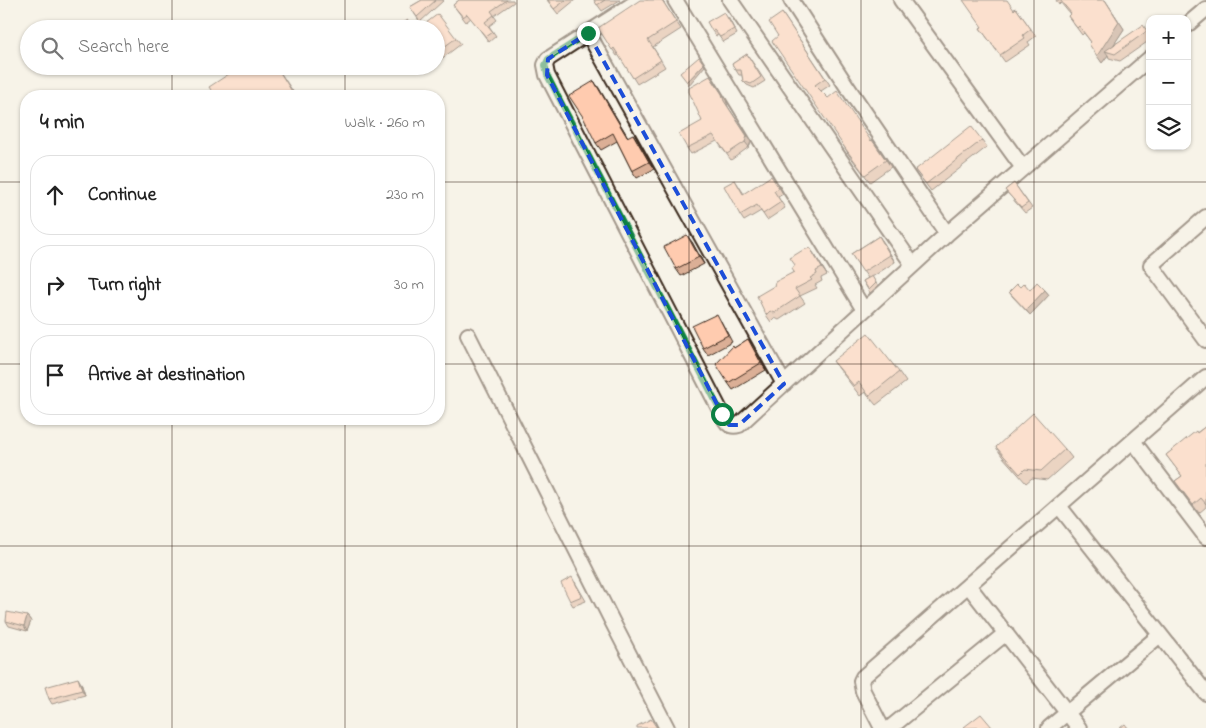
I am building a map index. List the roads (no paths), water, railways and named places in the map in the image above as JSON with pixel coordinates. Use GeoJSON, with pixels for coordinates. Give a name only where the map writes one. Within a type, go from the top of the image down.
{"type":"FeatureCollection","features":[{"type":"Feature","properties":{"kind":"street"},"geometry":{"type":"LineString","coordinates":[[639,0],[548,59],[545,65],[547,75],[729,425],[733,427],[739,425],[947,234],[1148,60]]}},
{"type":"Feature","properties":{"kind":"street"},"geometry":{"type":"LineString","coordinates":[[675,0],[864,310]]}},
{"type":"Feature","properties":{"kind":"street"},"geometry":{"type":"LineString","coordinates":[[730,0],[913,266]]}},
{"type":"Feature","properties":{"kind":"street"},"geometry":{"type":"LineString","coordinates":[[791,0],[947,234]]}},
{"type":"Feature","properties":{"kind":"street"},"geometry":{"type":"LineString","coordinates":[[901,0],[1023,168]]}},
{"type":"Feature","properties":{"kind":"street"},"geometry":{"type":"LineString","coordinates":[[1191,21],[1206,8]]}},
{"type":"Feature","properties":{"kind":"street"},"geometry":{"type":"LineString","coordinates":[[588,33],[784,384]]}},
{"type":"Feature","properties":{"kind":"street"},"geometry":{"type":"LineString","coordinates":[[1206,217],[1151,264],[1206,340]]}},
{"type":"Feature","properties":{"kind":"street"},"geometry":{"type":"LineString","coordinates":[[468,335],[667,728]]}},
{"type":"Feature","properties":{"kind":"street"},"geometry":{"type":"LineString","coordinates":[[882,728],[863,691],[861,681],[863,677],[1206,377]]}},
{"type":"Feature","properties":{"kind":"street"},"geometry":{"type":"LineString","coordinates":[[1133,441],[1206,537]]}},
{"type":"Feature","properties":{"kind":"street"},"geometry":{"type":"LineString","coordinates":[[1059,506],[1206,693]]}},
{"type":"Feature","properties":{"kind":"street"},"geometry":{"type":"LineString","coordinates":[[968,585],[1079,728]]}},
{"type":"Feature","properties":{"kind":"street"},"geometry":{"type":"LineString","coordinates":[[890,728],[1006,633]]}},
{"type":"Feature","properties":{"kind":"street"},"geometry":{"type":"LineString","coordinates":[[1049,728],[1160,634]]}}]}
